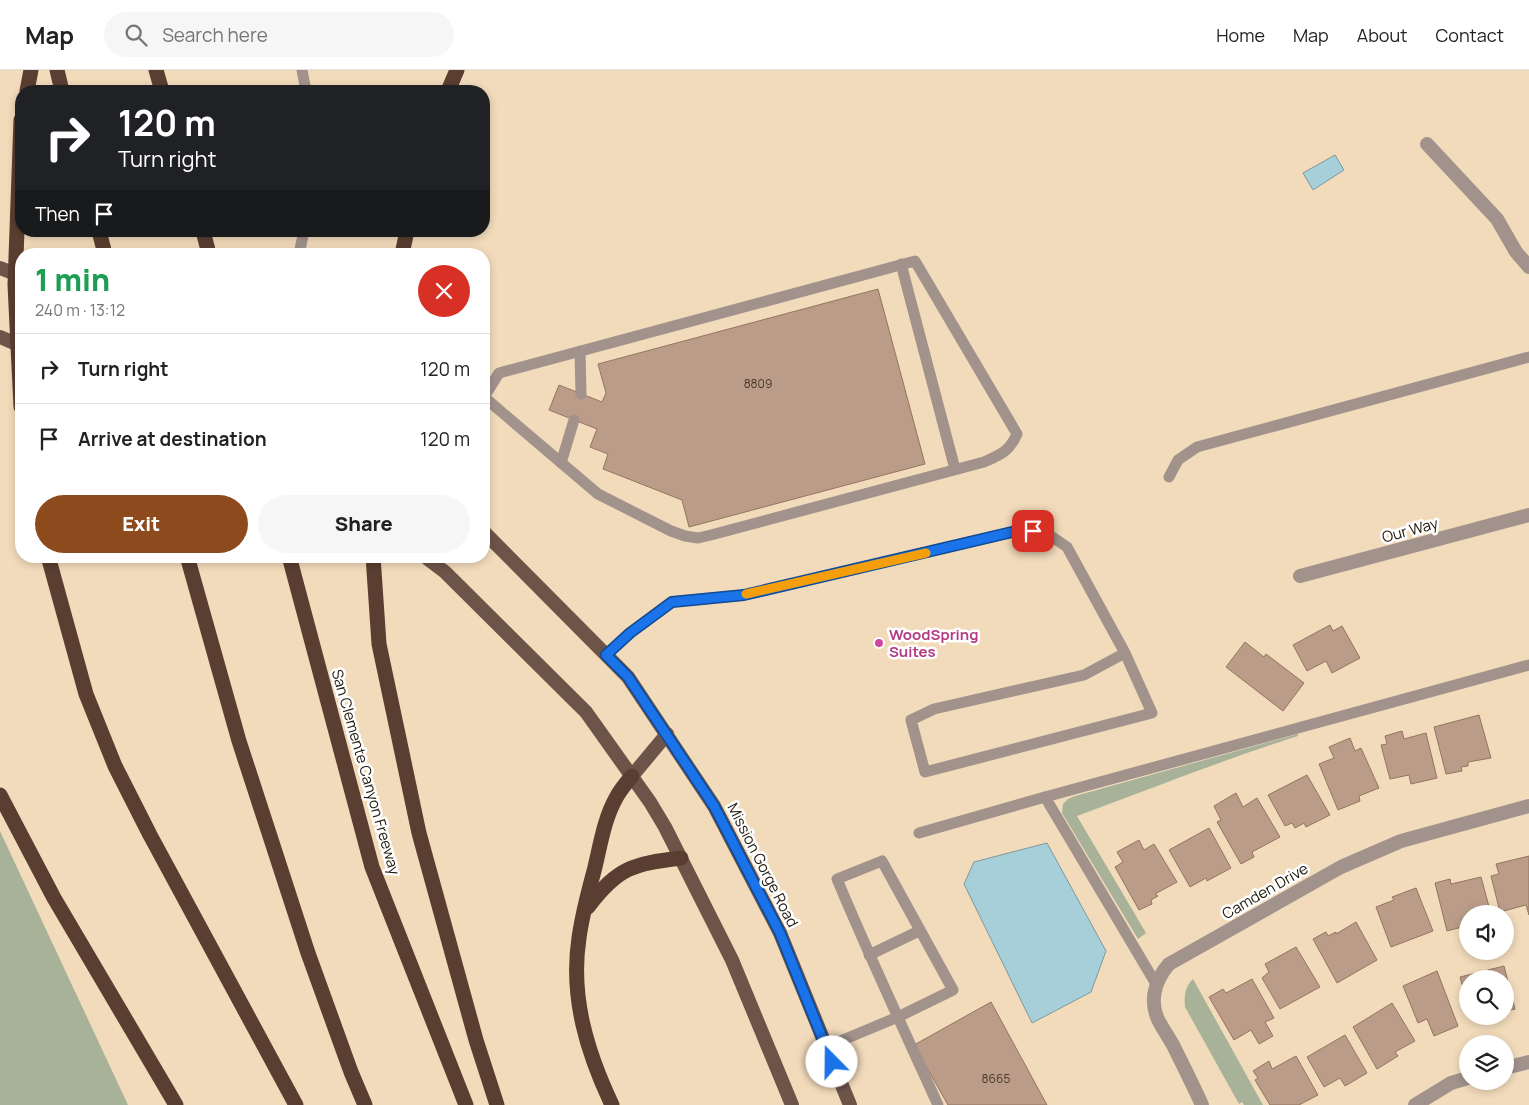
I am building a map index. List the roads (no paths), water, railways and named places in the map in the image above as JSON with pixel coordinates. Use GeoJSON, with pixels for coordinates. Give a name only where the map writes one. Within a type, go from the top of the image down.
{"type":"FeatureCollection","features":[{"type":"Feature","properties":{"kind":"highway"},"geometry":{"type":"LineString","coordinates":[[28,85],[30,70]]}},
{"type":"Feature","properties":{"kind":"highway"},"geometry":{"type":"LineString","coordinates":[[57,70],[61,85]]}},
{"type":"Feature","properties":{"kind":"highway"},"geometry":{"type":"LineString","coordinates":[[156,70],[160,85]]}},
{"type":"Feature","properties":{"kind":"highway"},"geometry":{"type":"LineString","coordinates":[[451,85],[457,70]]}},
{"type":"Feature","properties":{"kind":"highway"},"geometry":{"type":"LineString","coordinates":[[50,563],[86,694],[114,766],[176,885],[296,1105]]}},
{"type":"Feature","properties":{"kind":"highway"},"geometry":{"type":"LineString","coordinates":[[189,563],[239,741],[308,953],[351,1072],[365,1105]]}},
{"type":"Feature","properties":{"kind":"highway","name":"San Clemente Canyon Freeway"},"geometry":{"type":"LineString","coordinates":[[290,563],[372,867],[466,1105]]}},
{"type":"Feature","properties":{"kind":"highway"},"geometry":{"type":"LineString","coordinates":[[373,563],[379,644],[419,833],[476,1040],[497,1105]]}},
{"type":"Feature","properties":{"kind":"highway"},"geometry":{"type":"LineString","coordinates":[[612,1105],[587,1044],[580,1014],[577,968],[578,939],[607,818],[616,798],[632,776]]}},
{"type":"Feature","properties":{"kind":"highway"},"geometry":{"type":"LineString","coordinates":[[0,795],[54,898],[176,1105]]}},
{"type":"Feature","properties":{"kind":"highway"},"geometry":{"type":"LineString","coordinates":[[584,912],[610,882],[625,869],[651,862],[681,858]]}},
{"type":"Feature","properties":{"kind":"main road"},"geometry":{"type":"LineString","coordinates":[[0,268],[15,274]]}},
{"type":"Feature","properties":{"kind":"main road"},"geometry":{"type":"LineString","coordinates":[[0,337],[15,343]]}},
{"type":"Feature","properties":{"kind":"main road","name":"Mission Gorge Road"},"geometry":{"type":"LineString","coordinates":[[490,538],[628,677],[714,806],[780,933],[850,1105]]}},
{"type":"Feature","properties":{"kind":"main road"},"geometry":{"type":"LineString","coordinates":[[433,563],[445,572],[586,712],[632,776],[665,827],[732,960],[792,1105]]}},
{"type":"Feature","properties":{"kind":"main road"},"geometry":{"type":"LineString","coordinates":[[632,776],[667,734]]}},
{"type":"Feature","properties":{"kind":"street"},"geometry":{"type":"LineString","coordinates":[[1427,144],[1497,219],[1516,252],[1529,268]]}},
{"type":"Feature","properties":{"kind":"street","name":"Our Way"},"geometry":{"type":"LineString","coordinates":[[1300,576],[1529,516]]}},
{"type":"Feature","properties":{"kind":"street","name":"Camden Drive"},"geometry":{"type":"LineString","coordinates":[[1156,984],[1161,973],[1169,964],[1349,863],[1401,841],[1529,806]]}},
{"type":"Feature","properties":{"kind":"street"},"geometry":{"type":"LineString","coordinates":[[1156,984],[1154,996],[1156,1017],[1168,1034],[1202,1105]]}},
{"type":"Feature","properties":{"kind":"street"},"geometry":{"type":"LineString","coordinates":[[1514,1066],[1529,1062]]}},
{"type":"Feature","properties":{"kind":"street"},"geometry":{"type":"LineString","coordinates":[[1415,1105],[1459,1081]]}},
{"type":"Feature","properties":{"kind":"lane"},"geometry":{"type":"LineString","coordinates":[[302,70],[305,85]]}},
{"type":"Feature","properties":{"kind":"lane"},"geometry":{"type":"LineString","coordinates":[[490,387],[499,373],[915,261],[1017,434],[1012,445],[1002,454],[984,462],[698,538],[671,531],[598,494],[490,402]]}},
{"type":"Feature","properties":{"kind":"lane"},"geometry":{"type":"LineString","coordinates":[[901,264],[955,469]]}},
{"type":"Feature","properties":{"kind":"lane"},"geometry":{"type":"LineString","coordinates":[[580,351],[581,394]]}},
{"type":"Feature","properties":{"kind":"lane"},"geometry":{"type":"LineString","coordinates":[[1170,477],[1178,460],[1197,447],[1529,357]]}},
{"type":"Feature","properties":{"kind":"lane"},"geometry":{"type":"LineString","coordinates":[[561,463],[574,420]]}},
{"type":"Feature","properties":{"kind":"lane"},"geometry":{"type":"LineString","coordinates":[[606,655],[630,633],[672,602],[744,595],[1021,530],[1045,532],[1067,547],[1125,653],[1152,713],[925,772],[911,720],[934,709],[1084,676],[1125,653]]}},
{"type":"Feature","properties":{"kind":"lane"},"geometry":{"type":"LineString","coordinates":[[919,833],[1529,665]]}},
{"type":"Feature","properties":{"kind":"lane"},"geometry":{"type":"LineString","coordinates":[[1045,797],[1156,984]]}},
{"type":"Feature","properties":{"kind":"lane"},"geometry":{"type":"LineString","coordinates":[[826,1047],[898,1016],[953,990],[882,861],[837,879],[868,955],[898,1016],[938,1105]]}},
{"type":"Feature","properties":{"kind":"lane"},"geometry":{"type":"LineString","coordinates":[[868,955],[919,931]]}},
{"type":"Feature","properties":{"kind":"water"},"geometry":{"type":"Polygon","coordinates":[[[1335,155],[1344,170],[1313,190],[1303,173],[1335,155]]]}},
{"type":"Feature","properties":{"kind":"water"},"geometry":{"type":"Polygon","coordinates":[[[1047,843],[1106,951],[1091,992],[1032,1023],[964,884],[974,862],[1047,843]]]}},
{"type":"Feature","properties":{"kind":"place","name":"WoodSpring Suites"},"geometry":{"type":"Point","coordinates":[879,643]}}]}
